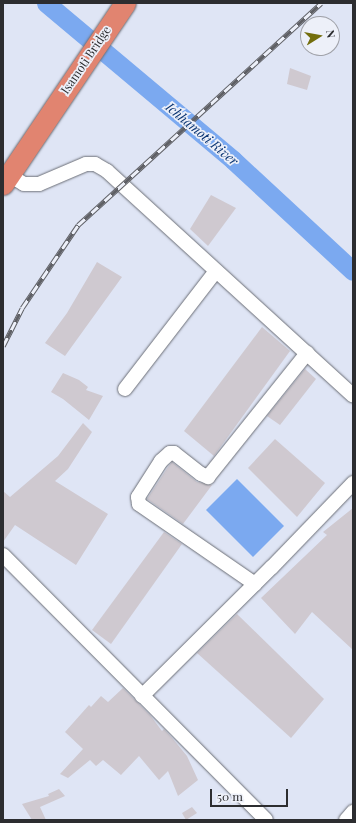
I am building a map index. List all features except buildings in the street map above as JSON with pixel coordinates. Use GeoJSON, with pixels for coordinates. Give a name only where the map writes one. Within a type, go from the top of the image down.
{"type":"FeatureCollection","features":[{"type":"Feature","properties":{"kind":"highway","name":"Isamoti Bridge"},"geometry":{"type":"LineString","coordinates":[[6,180],[125,3]]}},
{"type":"Feature","properties":{"kind":"street"},"geometry":{"type":"LineString","coordinates":[[6,180],[24,184],[40,184],[86,164],[95,164],[108,172],[353,396]]}},
{"type":"Feature","properties":{"kind":"street"},"geometry":{"type":"LineString","coordinates":[[125,390],[216,271]]}},
{"type":"Feature","properties":{"kind":"street"},"geometry":{"type":"LineString","coordinates":[[255,584],[141,505],[138,502],[138,497],[161,461],[170,453],[174,453],[201,474],[208,477],[306,353]]}},
{"type":"Feature","properties":{"kind":"street"},"geometry":{"type":"LineString","coordinates":[[142,696],[255,584],[353,483]]}},
{"type":"Feature","properties":{"kind":"street"},"geometry":{"type":"LineString","coordinates":[[3,555],[266,820]]}},
{"type":"Feature","properties":{"kind":"street"},"geometry":{"type":"LineString","coordinates":[[346,820],[353,812]]}},
{"type":"Feature","properties":{"kind":"shaded area"},"geometry":{"type":"Polygon","coordinates":[[[3,3],[353,3],[353,820],[3,820],[3,3]]]}},
{"type":"Feature","properties":{"kind":"water"},"geometry":{"type":"Polygon","coordinates":[[[237,479],[284,526],[253,557],[206,510],[237,479]]]}},
{"type":"Feature","properties":{"kind":"waterway","name":"Ichhamoti River"},"geometry":{"type":"LineString","coordinates":[[46,3],[233,160],[353,271]]}},
{"type":"Feature","properties":{"kind":"railway"},"geometry":{"type":"LineString","coordinates":[[3,346],[22,308],[78,225],[321,3]]}}]}
